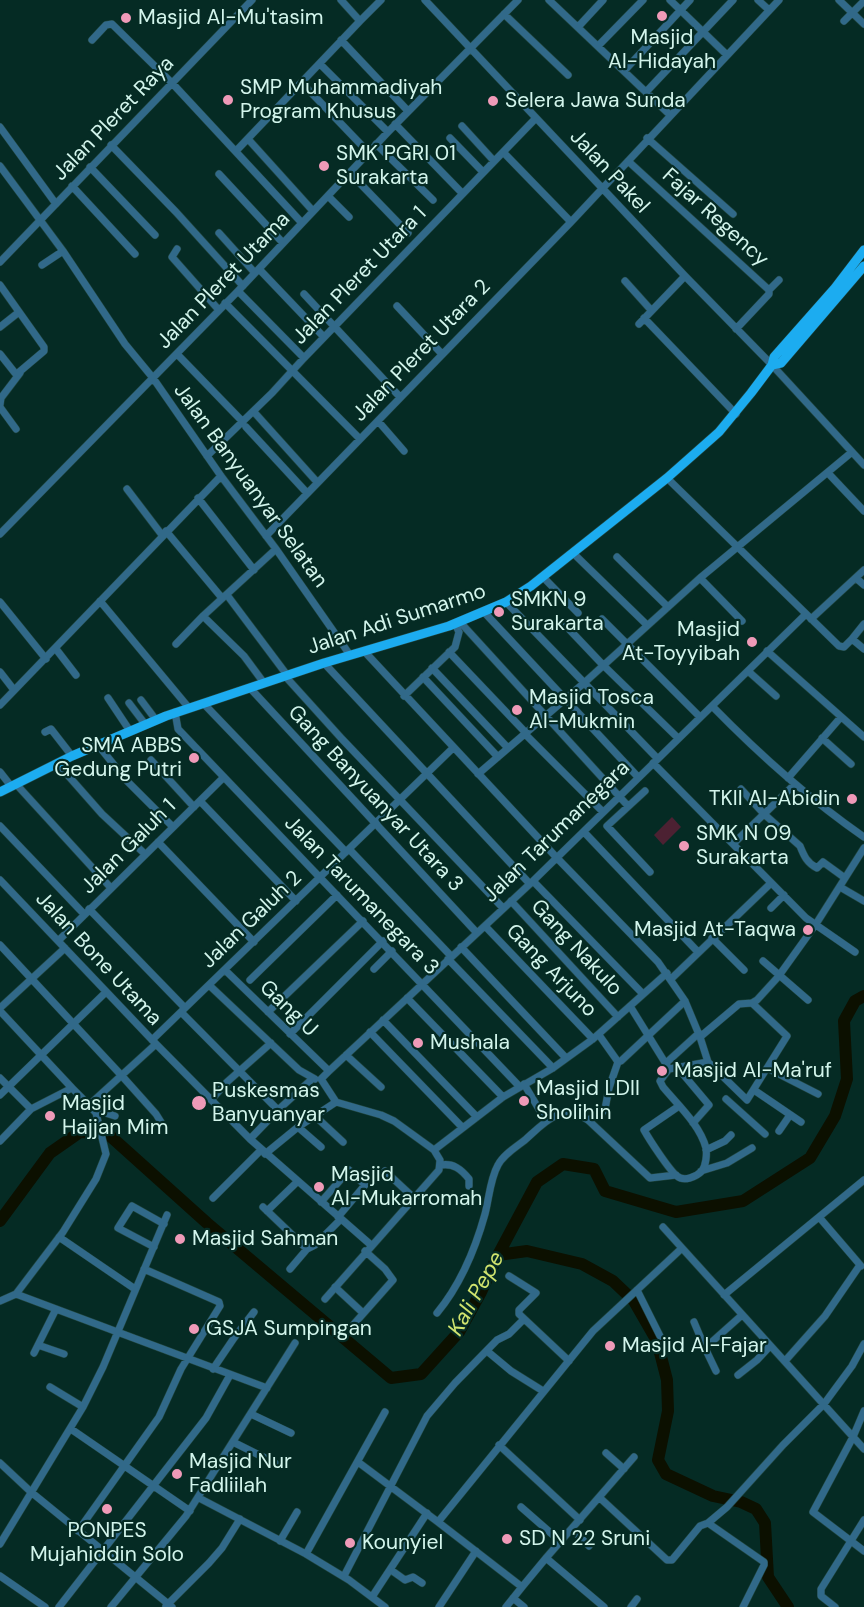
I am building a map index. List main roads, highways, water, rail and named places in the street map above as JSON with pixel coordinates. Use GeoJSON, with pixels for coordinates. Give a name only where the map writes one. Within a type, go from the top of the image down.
{"type":"FeatureCollection","features":[{"type":"Feature","properties":{"kind":"main road","name":"Jalan Adi Sumarmo"},"geometry":{"type":"LineString","coordinates":[[852,274],[864,250]]}},
{"type":"Feature","properties":{"kind":"main road","name":"Jalan Adi Sumarmo"},"geometry":{"type":"LineString","coordinates":[[0,792],[72,756],[170,714],[286,675],[457,623],[506,602],[543,577],[667,478],[719,432],[736,414],[774,357],[852,274],[864,266]]}},
{"type":"Feature","properties":{"kind":"waterway","name":"Kali Pepe"},"geometry":{"type":"LineString","coordinates":[[0,1221],[50,1153],[80,1132],[108,1134],[207,1223],[391,1378],[421,1374],[459,1332],[537,1182],[563,1164],[594,1169],[605,1191],[676,1212],[743,1201],[810,1158],[835,1116],[847,1079],[844,1021],[855,1001],[864,996]]}},
{"type":"Feature","properties":{"kind":"waterway"},"geometry":{"type":"LineString","coordinates":[[498,1255],[527,1251],[582,1264],[613,1281],[634,1301],[657,1341],[667,1380],[668,1411],[658,1460],[666,1474],[713,1496],[741,1502],[756,1509],[765,1523],[768,1577],[788,1607]]}},
{"type":"Feature","properties":{"kind":"place","name":"Masjid Al-Hidayah"},"geometry":{"type":"Point","coordinates":[662,16]}},
{"type":"Feature","properties":{"kind":"place","name":"Masjid Al-Mu'tasim"},"geometry":{"type":"Point","coordinates":[126,18]}},
{"type":"Feature","properties":{"kind":"place","name":"SMP Muhammadiyah Program Khusus"},"geometry":{"type":"Point","coordinates":[228,100]}},
{"type":"Feature","properties":{"kind":"place","name":"Selera Jawa Sunda"},"geometry":{"type":"Point","coordinates":[493,101]}},
{"type":"Feature","properties":{"kind":"place","name":"SMK PGRI 01 Surakarta"},"geometry":{"type":"Point","coordinates":[324,166]}},
{"type":"Feature","properties":{"kind":"place","name":"SMKN 9 Surakarta"},"geometry":{"type":"Point","coordinates":[499,612]}},
{"type":"Feature","properties":{"kind":"place","name":"Masjid At-Toyyibah"},"geometry":{"type":"Point","coordinates":[752,642]}},
{"type":"Feature","properties":{"kind":"place","name":"Masjid Tosca Al-Mukmin"},"geometry":{"type":"Point","coordinates":[517,710]}},
{"type":"Feature","properties":{"kind":"place","name":"SMA ABBS Gedung Putri"},"geometry":{"type":"Point","coordinates":[194,758]}},
{"type":"Feature","properties":{"kind":"place","name":"TKII Al-Abidin"},"geometry":{"type":"Point","coordinates":[852,799]}},
{"type":"Feature","properties":{"kind":"place","name":"SMK N 09 Surakarta"},"geometry":{"type":"Point","coordinates":[684,846]}},
{"type":"Feature","properties":{"kind":"place","name":"Masjid At-Taqwa"},"geometry":{"type":"Point","coordinates":[808,930]}},
{"type":"Feature","properties":{"kind":"place","name":"Mushala"},"geometry":{"type":"Point","coordinates":[418,1043]}},
{"type":"Feature","properties":{"kind":"place","name":"Masjid Al-Ma'ruf"},"geometry":{"type":"Point","coordinates":[662,1071]}},
{"type":"Feature","properties":{"kind":"place","name":"Masjid LDII Sholihin"},"geometry":{"type":"Point","coordinates":[524,1101]}},
{"type":"Feature","properties":{"kind":"place","name":"Puskesmas Banyuanyar"},"geometry":{"type":"Point","coordinates":[199,1103]}},
{"type":"Feature","properties":{"kind":"place","name":"Masjid Hajjan Mim"},"geometry":{"type":"Point","coordinates":[50,1116]}},
{"type":"Feature","properties":{"kind":"place","name":"Masjid Al-Mukarromah"},"geometry":{"type":"Point","coordinates":[319,1187]}},
{"type":"Feature","properties":{"kind":"place","name":"Masjid Sahman"},"geometry":{"type":"Point","coordinates":[180,1239]}},
{"type":"Feature","properties":{"kind":"place","name":"GSJA Sumpingan"},"geometry":{"type":"Point","coordinates":[194,1329]}},
{"type":"Feature","properties":{"kind":"place","name":"Masjid Al-Fajar"},"geometry":{"type":"Point","coordinates":[610,1346]}},
{"type":"Feature","properties":{"kind":"place","name":"Masjid Nur Fadliilah"},"geometry":{"type":"Point","coordinates":[177,1474]}},
{"type":"Feature","properties":{"kind":"place","name":"PONPES Mujahiddin Solo"},"geometry":{"type":"Point","coordinates":[107,1509]}},
{"type":"Feature","properties":{"kind":"place","name":"SD N 22 Sruni"},"geometry":{"type":"Point","coordinates":[507,1539]}},
{"type":"Feature","properties":{"kind":"place","name":"Kounyiel"},"geometry":{"type":"Point","coordinates":[350,1543]}}]}
